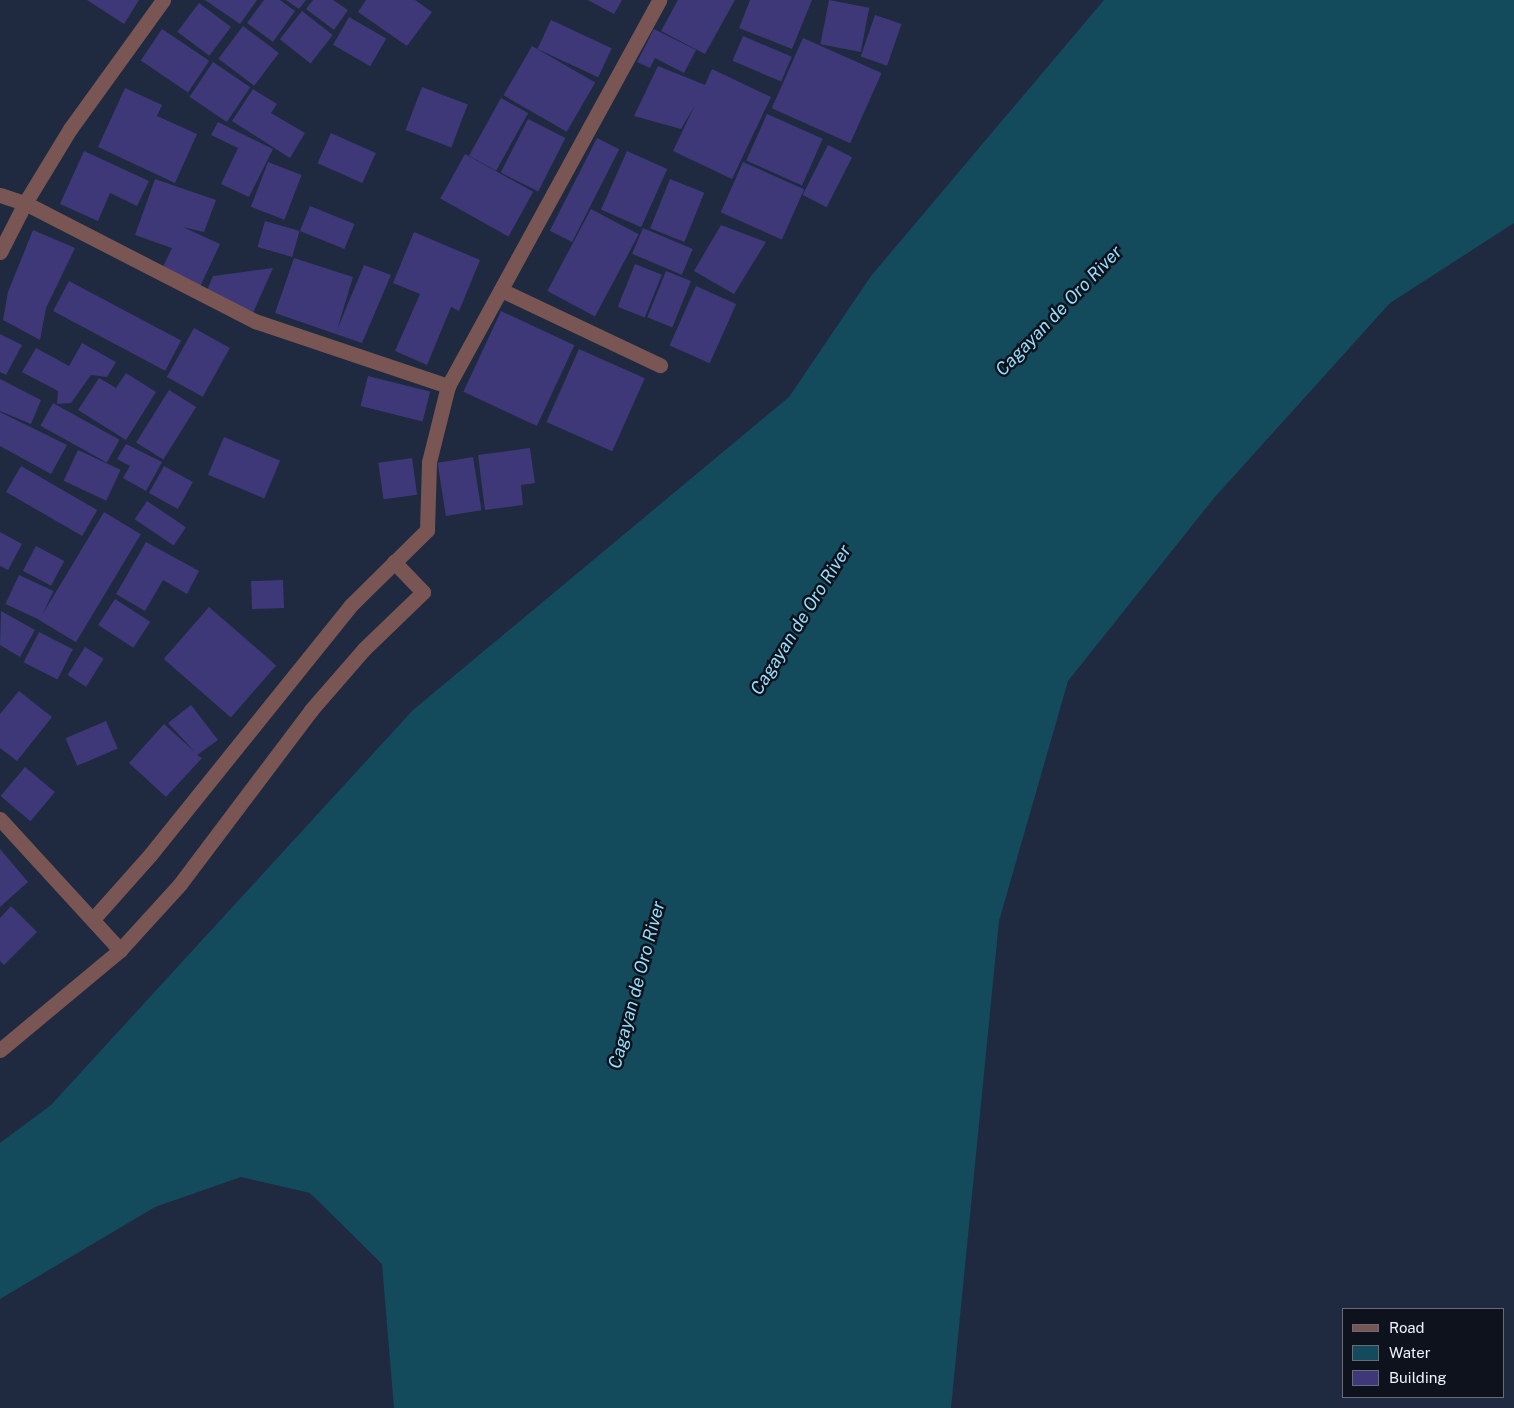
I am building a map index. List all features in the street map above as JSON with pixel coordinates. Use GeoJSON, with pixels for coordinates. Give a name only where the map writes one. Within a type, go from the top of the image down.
{"type":"FeatureCollection","features":[{"type":"Feature","properties":{"kind":"street"},"geometry":{"type":"LineString","coordinates":[[0,252],[25,203],[70,129],[163,0]]}},
{"type":"Feature","properties":{"kind":"street"},"geometry":{"type":"LineString","coordinates":[[94,918],[174,826],[334,625],[427,530],[429,462],[448,386],[659,0]]}},
{"type":"Feature","properties":{"kind":"street"},"geometry":{"type":"LineString","coordinates":[[0,196],[25,203],[255,321],[448,386]]}},
{"type":"Feature","properties":{"kind":"street"},"geometry":{"type":"LineString","coordinates":[[501,290],[660,365]]}},
{"type":"Feature","properties":{"kind":"street"},"geometry":{"type":"LineString","coordinates":[[0,1050],[120,950],[180,884],[311,710],[364,649],[423,592],[394,562]]}},
{"type":"Feature","properties":{"kind":"street"},"geometry":{"type":"LineString","coordinates":[[0,819],[94,918],[120,950]]}},
{"type":"Feature","properties":{"kind":"water","name":"Cagayan de Oro River"},"geometry":{"type":"Polygon","coordinates":[[[1104,0],[1514,0],[1514,223],[1390,303],[1214,498],[1068,681],[999,921],[951,1408],[394,1408],[382,1264],[310,1193],[241,1177],[155,1207],[0,1299],[0,1143],[51,1105],[413,710],[789,397],[871,276],[1104,0]]]}},
{"type":"Feature","properties":{"kind":"building"},"geometry":{"type":"Polygon","coordinates":[[[87,0],[139,0],[124,24],[87,0]]]}},
{"type":"Feature","properties":{"kind":"building"},"geometry":{"type":"Polygon","coordinates":[[[205,0],[257,0],[240,24],[205,0]]]}},
{"type":"Feature","properties":{"kind":"building"},"geometry":{"type":"Polygon","coordinates":[[[264,0],[280,0],[295,11],[273,42],[247,23],[264,0]]]}},
{"type":"Feature","properties":{"kind":"building"},"geometry":{"type":"Polygon","coordinates":[[[286,0],[306,0],[299,9],[286,0]]]}},
{"type":"Feature","properties":{"kind":"building"},"geometry":{"type":"Polygon","coordinates":[[[313,0],[333,0],[348,10],[334,30],[306,9],[313,0]]]}},
{"type":"Feature","properties":{"kind":"building"},"geometry":{"type":"Polygon","coordinates":[[[366,0],[415,0],[432,12],[407,46],[358,12],[366,0]]]}},
{"type":"Feature","properties":{"kind":"building"},"geometry":{"type":"Polygon","coordinates":[[[588,0],[622,0],[614,14],[588,0]]]}},
{"type":"Feature","properties":{"kind":"building"},"geometry":{"type":"Polygon","coordinates":[[[678,0],[735,0],[705,54],[661,31],[678,0]]]}},
{"type":"Feature","properties":{"kind":"building"},"geometry":{"type":"Polygon","coordinates":[[[750,0],[812,0],[792,49],[739,28],[750,0]]]}},
{"type":"Feature","properties":{"kind":"building"},"geometry":{"type":"Polygon","coordinates":[[[829,0],[869,8],[861,52],[820,44],[829,0]]]}},
{"type":"Feature","properties":{"kind":"building"},"geometry":{"type":"Polygon","coordinates":[[[199,3],[231,27],[209,56],[177,32],[199,3]]]}},
{"type":"Feature","properties":{"kind":"building"},"geometry":{"type":"Polygon","coordinates":[[[302,11],[333,35],[311,63],[280,39],[302,11]]]}},
{"type":"Feature","properties":{"kind":"building"},"geometry":{"type":"Polygon","coordinates":[[[875,15],[901,24],[887,66],[861,57],[875,15]]]}},
{"type":"Feature","properties":{"kind":"building"},"geometry":{"type":"Polygon","coordinates":[[[349,17],[386,38],[370,66],[333,45],[349,17]]]}},
{"type":"Feature","properties":{"kind":"building"},"geometry":{"type":"Polygon","coordinates":[[[551,20],[612,48],[598,77],[537,49],[551,20]]]}},
{"type":"Feature","properties":{"kind":"building"},"geometry":{"type":"Polygon","coordinates":[[[243,26],[279,53],[254,86],[218,59],[243,26]]]}},
{"type":"Feature","properties":{"kind":"building"},"geometry":{"type":"Polygon","coordinates":[[[162,29],[209,61],[188,92],[141,61],[162,29]]]}},
{"type":"Feature","properties":{"kind":"building"},"geometry":{"type":"Polygon","coordinates":[[[654,29],[696,50],[684,73],[655,58],[650,68],[637,62],[654,29]]]}},
{"type":"Feature","properties":{"kind":"building"},"geometry":{"type":"Polygon","coordinates":[[[743,36],[792,57],[781,82],[732,61],[743,36]]]}},
{"type":"Feature","properties":{"kind":"building"},"geometry":{"type":"Polygon","coordinates":[[[803,38],[882,73],[850,143],[772,108],[803,38]]]}},
{"type":"Feature","properties":{"kind":"building"},"geometry":{"type":"Polygon","coordinates":[[[532,46],[595,82],[567,132],[504,95],[532,46]]]}},
{"type":"Feature","properties":{"kind":"building"},"geometry":{"type":"Polygon","coordinates":[[[213,62],[250,87],[227,122],[190,97],[213,62]]]}},
{"type":"Feature","properties":{"kind":"building"},"geometry":{"type":"Polygon","coordinates":[[[658,66],[705,85],[712,69],[771,97],[732,179],[673,151],[695,105],[681,129],[634,116],[658,66]]]}},
{"type":"Feature","properties":{"kind":"building"},"geometry":{"type":"Polygon","coordinates":[[[422,87],[468,105],[451,148],[406,130],[422,87]]]}},
{"type":"Feature","properties":{"kind":"building"},"geometry":{"type":"Polygon","coordinates":[[[125,88],[162,105],[157,116],[197,134],[175,183],[98,147],[125,88]]]}},
{"type":"Feature","properties":{"kind":"building"},"geometry":{"type":"Polygon","coordinates":[[[253,89],[277,104],[271,113],[305,133],[290,158],[232,121],[253,89]]]}},
{"type":"Feature","properties":{"kind":"building"},"geometry":{"type":"Polygon","coordinates":[[[501,98],[528,113],[496,171],[469,156],[501,98]]]}},
{"type":"Feature","properties":{"kind":"building"},"geometry":{"type":"Polygon","coordinates":[[[767,114],[823,139],[802,185],[746,161],[767,114]]]}},
{"type":"Feature","properties":{"kind":"building"},"geometry":{"type":"Polygon","coordinates":[[[528,119],[565,138],[538,192],[501,172],[528,119]]]}},
{"type":"Feature","properties":{"kind":"building"},"geometry":{"type":"Polygon","coordinates":[[[218,122],[273,149],[249,197],[221,184],[238,148],[211,135],[218,122]]]}},
{"type":"Feature","properties":{"kind":"building"},"geometry":{"type":"Polygon","coordinates":[[[331,133],[376,153],[362,183],[318,163],[331,133]]]}},
{"type":"Feature","properties":{"kind":"building"},"geometry":{"type":"Polygon","coordinates":[[[597,138],[619,149],[572,242],[550,231],[597,138]]]}},
{"type":"Feature","properties":{"kind":"building"},"geometry":{"type":"Polygon","coordinates":[[[828,145],[852,157],[827,207],[803,195],[828,145]]]}},
{"type":"Feature","properties":{"kind":"building"},"geometry":{"type":"Polygon","coordinates":[[[84,151],[149,181],[137,206],[110,193],[98,221],[60,204],[84,151]]]}},
{"type":"Feature","properties":{"kind":"building"},"geometry":{"type":"Polygon","coordinates":[[[627,151],[667,169],[641,227],[601,209],[627,151]]]}},
{"type":"Feature","properties":{"kind":"building"},"geometry":{"type":"Polygon","coordinates":[[[465,154],[533,192],[508,236],[440,199],[465,154]]]}},
{"type":"Feature","properties":{"kind":"building"},"geometry":{"type":"Polygon","coordinates":[[[268,162],[302,175],[284,220],[251,207],[268,162]]]}},
{"type":"Feature","properties":{"kind":"building"},"geometry":{"type":"Polygon","coordinates":[[[743,162],[804,189],[782,239],[721,212],[743,162]]]}},
{"type":"Feature","properties":{"kind":"building"},"geometry":{"type":"Polygon","coordinates":[[[155,179],[216,200],[204,232],[183,227],[220,244],[199,289],[161,271],[172,248],[135,235],[155,179]]]}},
{"type":"Feature","properties":{"kind":"building"},"geometry":{"type":"Polygon","coordinates":[[[670,179],[704,193],[684,242],[650,228],[670,179]]]}},
{"type":"Feature","properties":{"kind":"building"},"geometry":{"type":"Polygon","coordinates":[[[310,206],[355,224],[344,249],[300,231],[310,206]]]}},
{"type":"Feature","properties":{"kind":"building"},"geometry":{"type":"Polygon","coordinates":[[[591,209],[639,234],[595,316],[547,291],[591,209]]]}},
{"type":"Feature","properties":{"kind":"building"},"geometry":{"type":"Polygon","coordinates":[[[265,221],[300,231],[292,257],[258,247],[265,221]]]}},
{"type":"Feature","properties":{"kind":"building"},"geometry":{"type":"Polygon","coordinates":[[[721,225],[766,242],[734,294],[694,271],[721,225]]]}},
{"type":"Feature","properties":{"kind":"building"},"geometry":{"type":"Polygon","coordinates":[[[643,228],[693,249],[682,275],[632,254],[643,228]]]}},
{"type":"Feature","properties":{"kind":"building"},"geometry":{"type":"Polygon","coordinates":[[[33,230],[75,248],[46,308],[40,340],[3,320],[8,292],[33,230]]]}},
{"type":"Feature","properties":{"kind":"building"},"geometry":{"type":"Polygon","coordinates":[[[414,232],[480,260],[459,311],[451,307],[427,365],[395,351],[420,294],[393,283],[414,232]]]}},
{"type":"Feature","properties":{"kind":"building"},"geometry":{"type":"Polygon","coordinates":[[[294,258],[353,277],[337,330],[364,265],[391,275],[362,343],[275,313],[294,258]]]}},
{"type":"Feature","properties":{"kind":"building"},"geometry":{"type":"Polygon","coordinates":[[[635,264],[662,275],[645,318],[618,307],[635,264]]]}},
{"type":"Feature","properties":{"kind":"building"},"geometry":{"type":"Polygon","coordinates":[[[273,268],[252,315],[205,295],[213,276],[273,268]]]}},
{"type":"Feature","properties":{"kind":"building"},"geometry":{"type":"Polygon","coordinates":[[[666,271],[691,281],[672,327],[647,317],[666,271]]]}},
{"type":"Feature","properties":{"kind":"building"},"geometry":{"type":"Polygon","coordinates":[[[69,281],[181,341],[165,371],[53,311],[69,281]]]}},
{"type":"Feature","properties":{"kind":"building"},"geometry":{"type":"Polygon","coordinates":[[[696,286],[736,304],[710,363],[670,345],[696,286]]]}},
{"type":"Feature","properties":{"kind":"building"},"geometry":{"type":"Polygon","coordinates":[[[501,311],[574,345],[537,426],[463,392],[501,311]]]}},
{"type":"Feature","properties":{"kind":"building"},"geometry":{"type":"Polygon","coordinates":[[[194,328],[230,348],[203,397],[167,377],[194,328]]]}},
{"type":"Feature","properties":{"kind":"building"},"geometry":{"type":"Polygon","coordinates":[[[0,334],[22,345],[6,375],[0,372],[0,334]]]}},
{"type":"Feature","properties":{"kind":"building"},"geometry":{"type":"Polygon","coordinates":[[[82,343],[116,362],[107,377],[91,375],[71,403],[57,404],[58,391],[22,372],[36,348],[69,366],[82,343]]]}},
{"type":"Feature","properties":{"kind":"building"},"geometry":{"type":"Polygon","coordinates":[[[579,349],[645,378],[612,451],[546,422],[579,349]]]}},
{"type":"Feature","properties":{"kind":"building"},"geometry":{"type":"Polygon","coordinates":[[[126,373],[156,392],[126,440],[78,410],[99,378],[116,388],[126,373]]]}},
{"type":"Feature","properties":{"kind":"building"},"geometry":{"type":"Polygon","coordinates":[[[368,376],[430,391],[423,422],[361,406],[368,376]]]}},
{"type":"Feature","properties":{"kind":"building"},"geometry":{"type":"Polygon","coordinates":[[[0,379],[41,400],[31,424],[0,411],[0,379]]]}},
{"type":"Feature","properties":{"kind":"building"},"geometry":{"type":"Polygon","coordinates":[[[169,390],[196,407],[163,460],[136,443],[169,390]]]}},
{"type":"Feature","properties":{"kind":"building"},"geometry":{"type":"Polygon","coordinates":[[[53,403],[119,440],[107,463],[40,426],[53,403]]]}},
{"type":"Feature","properties":{"kind":"building"},"geometry":{"type":"Polygon","coordinates":[[[0,412],[67,445],[51,474],[0,446],[0,412]]]}},
{"type":"Feature","properties":{"kind":"building"},"geometry":{"type":"Polygon","coordinates":[[[224,437],[280,461],[264,499],[208,475],[224,437]]]}},
{"type":"Feature","properties":{"kind":"building"},"geometry":{"type":"Polygon","coordinates":[[[126,444],[162,462],[146,491],[123,478],[130,466],[117,459],[126,444]]]}},
{"type":"Feature","properties":{"kind":"building"},"geometry":{"type":"Polygon","coordinates":[[[530,448],[535,483],[521,485],[523,505],[485,510],[478,455],[530,448]]]}},
{"type":"Feature","properties":{"kind":"building"},"geometry":{"type":"Polygon","coordinates":[[[78,450],[121,470],[106,501],[64,481],[78,450]]]}},
{"type":"Feature","properties":{"kind":"building"},"geometry":{"type":"Polygon","coordinates":[[[473,457],[481,510],[446,516],[437,463],[473,457]]]}},
{"type":"Feature","properties":{"kind":"building"},"geometry":{"type":"Polygon","coordinates":[[[412,458],[417,495],[383,499],[378,463],[412,458]]]}},
{"type":"Feature","properties":{"kind":"building"},"geometry":{"type":"Polygon","coordinates":[[[21,466],[97,510],[82,536],[6,492],[21,466]]]}},
{"type":"Feature","properties":{"kind":"building"},"geometry":{"type":"Polygon","coordinates":[[[164,466],[193,482],[178,509],[149,493],[164,466]]]}},
{"type":"Feature","properties":{"kind":"building"},"geometry":{"type":"Polygon","coordinates":[[[147,501],[186,527],[174,546],[135,519],[147,501]]]}},
{"type":"Feature","properties":{"kind":"building"},"geometry":{"type":"Polygon","coordinates":[[[104,512],[141,534],[76,642],[39,620],[104,512]]]}},
{"type":"Feature","properties":{"kind":"building"},"geometry":{"type":"Polygon","coordinates":[[[0,532],[22,544],[8,570],[0,566],[0,532]]]}},
{"type":"Feature","properties":{"kind":"building"},"geometry":{"type":"Polygon","coordinates":[[[146,542],[199,571],[187,594],[163,580],[145,611],[116,594],[146,542]]]}},
{"type":"Feature","properties":{"kind":"building"},"geometry":{"type":"Polygon","coordinates":[[[36,546],[64,561],[51,586],[23,571],[36,546]]]}},
{"type":"Feature","properties":{"kind":"building"},"geometry":{"type":"Polygon","coordinates":[[[19,575],[53,591],[40,620],[5,604],[19,575]]]}},
{"type":"Feature","properties":{"kind":"building"},"geometry":{"type":"Polygon","coordinates":[[[283,580],[284,608],[252,609],[251,581],[283,580]]]}},
{"type":"Feature","properties":{"kind":"building"},"geometry":{"type":"Polygon","coordinates":[[[115,599],[150,622],[133,648],[98,625],[115,599]]]}},
{"type":"Feature","properties":{"kind":"building"},"geometry":{"type":"Polygon","coordinates":[[[209,607],[276,665],[231,717],[164,659],[209,607]]]}},
{"type":"Feature","properties":{"kind":"building"},"geometry":{"type":"Polygon","coordinates":[[[1,611],[35,630],[20,657],[0,645],[1,611]]]}},
{"type":"Feature","properties":{"kind":"building"},"geometry":{"type":"Polygon","coordinates":[[[39,632],[73,649],[57,680],[24,662],[39,632]]]}},
{"type":"Feature","properties":{"kind":"building"},"geometry":{"type":"Polygon","coordinates":[[[85,647],[104,659],[86,687],[68,675],[85,647]]]}},
{"type":"Feature","properties":{"kind":"building"},"geometry":{"type":"Polygon","coordinates":[[[19,691],[52,717],[17,761],[0,748],[0,714],[19,691]]]}},
{"type":"Feature","properties":{"kind":"building"},"geometry":{"type":"Polygon","coordinates":[[[191,705],[218,740],[197,755],[202,758],[166,797],[129,763],[164,724],[195,752],[168,723],[191,705]]]}},
{"type":"Feature","properties":{"kind":"building"},"geometry":{"type":"Polygon","coordinates":[[[106,721],[118,749],[77,766],[65,738],[106,721]]]}},
{"type":"Feature","properties":{"kind":"building"},"geometry":{"type":"Polygon","coordinates":[[[25,767],[55,792],[30,821],[1,796],[25,767]]]}},
{"type":"Feature","properties":{"kind":"building"},"geometry":{"type":"Polygon","coordinates":[[[0,849],[28,882],[0,907],[0,849]]]}},
{"type":"Feature","properties":{"kind":"building"},"geometry":{"type":"Polygon","coordinates":[[[11,906],[37,932],[4,965],[0,961],[0,918],[11,906]]]}}]}
